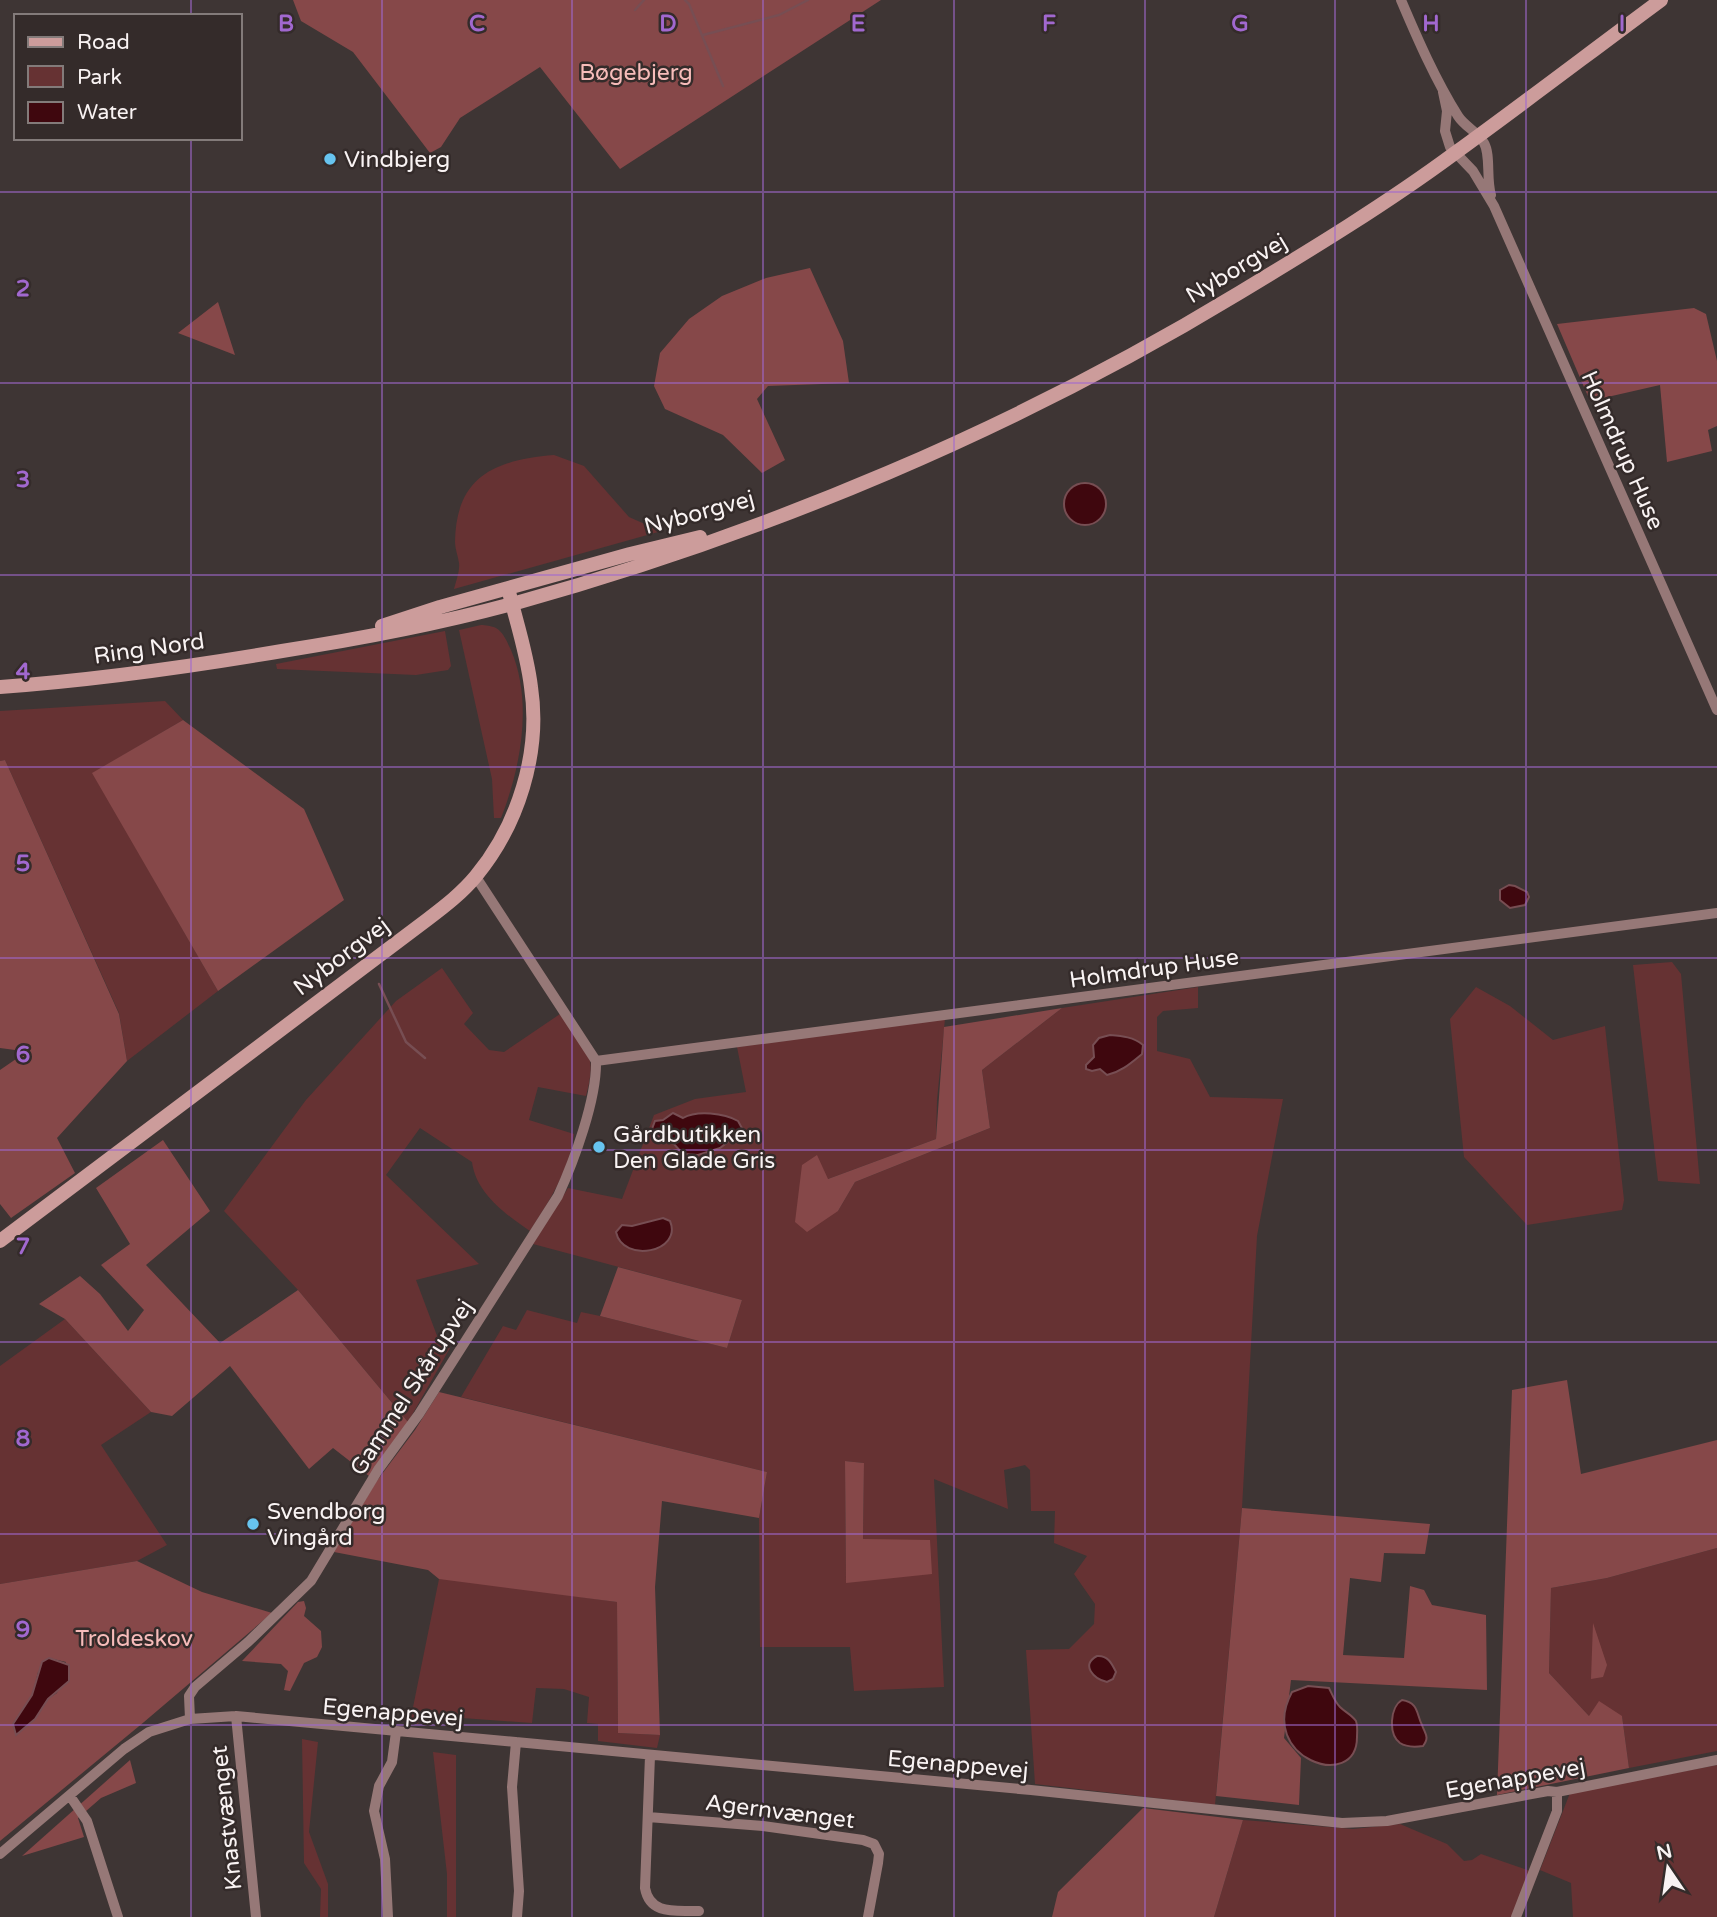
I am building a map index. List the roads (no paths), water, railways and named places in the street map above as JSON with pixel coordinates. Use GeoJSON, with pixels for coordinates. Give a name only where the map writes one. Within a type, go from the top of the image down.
{"type":"FeatureCollection","features":[{"type":"Feature","properties":{"kind":"main road","name":"Nyborgvej"},"geometry":{"type":"LineString","coordinates":[[512,604],[729,537],[892,470],[1126,358],[1238,294],[1338,232],[1455,154],[1661,0]]}},
{"type":"Feature","properties":{"kind":"main road","name":"Nyborgvej"},"geometry":{"type":"LineString","coordinates":[[0,1241],[428,919],[476,877],[507,828],[518,802],[532,746],[532,689],[508,588],[796,509]]}},
{"type":"Feature","properties":{"kind":"main road","name":"Ring Nord"},"geometry":{"type":"LineString","coordinates":[[303,648],[508,588]]}},
{"type":"Feature","properties":{"kind":"main road","name":"Ring Nord"},"geometry":{"type":"LineString","coordinates":[[0,687],[155,671],[303,648],[378,635],[512,604]]}},
{"type":"Feature","properties":{"kind":"street"},"geometry":{"type":"LineString","coordinates":[[1401,0],[1443,92],[1461,120],[1478,135]]}},
{"type":"Feature","properties":{"kind":"street"},"geometry":{"type":"LineString","coordinates":[[1443,92],[1447,111],[1445,131],[1455,154]]}},
{"type":"Feature","properties":{"kind":"street","name":"Holmdrup Huse"},"geometry":{"type":"LineString","coordinates":[[1478,135],[1488,155],[1488,183],[1493,206]]}},
{"type":"Feature","properties":{"kind":"street","name":"Holmdrup Huse"},"geometry":{"type":"LineString","coordinates":[[1455,154],[1473,171],[1493,206],[1717,710]]}},
{"type":"Feature","properties":{"kind":"street"},"geometry":{"type":"LineString","coordinates":[[476,877],[596,1061]]}},
{"type":"Feature","properties":{"kind":"street","name":"Holmdrup Huse"},"geometry":{"type":"LineString","coordinates":[[596,1061],[1717,913]]}},
{"type":"Feature","properties":{"kind":"street","name":"Gammel Skårupvej"},"geometry":{"type":"LineString","coordinates":[[190,1719],[188,1696],[194,1687],[248,1642],[311,1581],[378,1470],[419,1414],[558,1196],[573,1163],[596,1076],[596,1061]]}},
{"type":"Feature","properties":{"kind":"street","name":"Egenappevej"},"geometry":{"type":"LineString","coordinates":[[190,1719],[236,1716],[1031,1790],[1342,1823],[1387,1821],[1557,1792],[1717,1760]]}},
{"type":"Feature","properties":{"kind":"street","name":"Knastvænget"},"geometry":{"type":"LineString","coordinates":[[236,1716],[256,1917]]}},
{"type":"Feature","properties":{"kind":"street"},"geometry":{"type":"LineString","coordinates":[[0,1854],[124,1749],[149,1732],[190,1719]]}},
{"type":"Feature","properties":{"kind":"street"},"geometry":{"type":"LineString","coordinates":[[388,1917],[385,1859],[374,1811],[379,1786],[392,1762],[396,1732]]}},
{"type":"Feature","properties":{"kind":"street"},"geometry":{"type":"LineString","coordinates":[[516,1742],[512,1787],[519,1891],[517,1917]]}},
{"type":"Feature","properties":{"kind":"street"},"geometry":{"type":"LineString","coordinates":[[650,1756],[647,1898],[658,1908],[699,1911]]}},
{"type":"Feature","properties":{"kind":"street"},"geometry":{"type":"LineString","coordinates":[[1516,1917],[1558,1811],[1557,1792]]}},
{"type":"Feature","properties":{"kind":"street"},"geometry":{"type":"LineString","coordinates":[[69,1796],[87,1821],[118,1917]]}},
{"type":"Feature","properties":{"kind":"street","name":"Agernvænget"},"geometry":{"type":"LineString","coordinates":[[648,1817],[763,1826],[863,1840],[874,1844],[878,1863],[868,1917]]}},
{"type":"Feature","properties":{"kind":"water"},"geometry":{"type":"Polygon","coordinates":[[[1085,483],[1100,489],[1106,504],[1100,519],[1085,525],[1070,519],[1064,504],[1070,489],[1085,483]]]}},
{"type":"Feature","properties":{"kind":"water"},"geometry":{"type":"Polygon","coordinates":[[[1509,885],[1527,892],[1529,897],[1525,905],[1510,908],[1500,900],[1500,890],[1509,885]]]}},
{"type":"Feature","properties":{"kind":"water"},"geometry":{"type":"Polygon","coordinates":[[[1110,1035],[1128,1037],[1139,1042],[1143,1045],[1142,1054],[1112,1074],[1107,1075],[1100,1069],[1086,1069],[1086,1065],[1094,1057],[1093,1045],[1099,1038],[1110,1035]]]}},
{"type":"Feature","properties":{"kind":"water"},"geometry":{"type":"Polygon","coordinates":[[[673,1113],[683,1118],[703,1113],[725,1116],[738,1121],[743,1130],[720,1148],[698,1155],[683,1154],[674,1144],[658,1136],[652,1129],[655,1121],[663,1120],[673,1113]]]}},
{"type":"Feature","properties":{"kind":"water"},"geometry":{"type":"Polygon","coordinates":[[[663,1218],[670,1221],[672,1232],[660,1247],[650,1250],[629,1248],[621,1242],[616,1232],[622,1225],[632,1226],[663,1218]]]}},
{"type":"Feature","properties":{"kind":"water"},"geometry":{"type":"Polygon","coordinates":[[[1097,1656],[1104,1657],[1111,1663],[1116,1672],[1113,1679],[1107,1682],[1091,1671],[1090,1663],[1097,1656]]]}},
{"type":"Feature","properties":{"kind":"water"},"geometry":{"type":"Polygon","coordinates":[[[49,1658],[69,1665],[69,1681],[48,1699],[35,1719],[16,1735],[13,1724],[32,1695],[42,1662],[49,1658]]]}},
{"type":"Feature","properties":{"kind":"water"},"geometry":{"type":"Polygon","coordinates":[[[1308,1686],[1329,1688],[1338,1705],[1356,1721],[1357,1737],[1353,1754],[1342,1763],[1327,1765],[1311,1760],[1297,1750],[1287,1735],[1284,1715],[1292,1692],[1308,1686]]]}},
{"type":"Feature","properties":{"kind":"water"},"geometry":{"type":"Polygon","coordinates":[[[1402,1700],[1411,1703],[1416,1709],[1426,1736],[1423,1746],[1402,1744],[1396,1739],[1392,1727],[1393,1714],[1402,1700]]]}},
{"type":"Feature","properties":{"kind":"waterway"},"geometry":{"type":"LineString","coordinates":[[635,10],[644,0]]}},
{"type":"Feature","properties":{"kind":"waterway"},"geometry":{"type":"LineString","coordinates":[[685,0],[723,86]]}},
{"type":"Feature","properties":{"kind":"waterway"},"geometry":{"type":"LineString","coordinates":[[703,35],[779,15],[808,0]]}},
{"type":"Feature","properties":{"kind":"waterway"},"geometry":{"type":"LineString","coordinates":[[379,984],[406,1042],[425,1058]]}},
{"type":"Feature","properties":{"kind":"place","name":"Vindbjerg"},"geometry":{"type":"Point","coordinates":[330,159]}},
{"type":"Feature","properties":{"kind":"place","name":"Gårdbutikken Den Glade Gris"},"geometry":{"type":"Point","coordinates":[599,1147]}},
{"type":"Feature","properties":{"kind":"place","name":"Svendborg Vingård"},"geometry":{"type":"Point","coordinates":[253,1524]}},
{"type":"Feature","properties":{"kind":"park label","name":"Bøgebjerg"},"geometry":{"type":"Point","coordinates":[636,72]}},
{"type":"Feature","properties":{"kind":"park label","name":"Troldeskov"},"geometry":{"type":"Point","coordinates":[134,1638]}}]}
